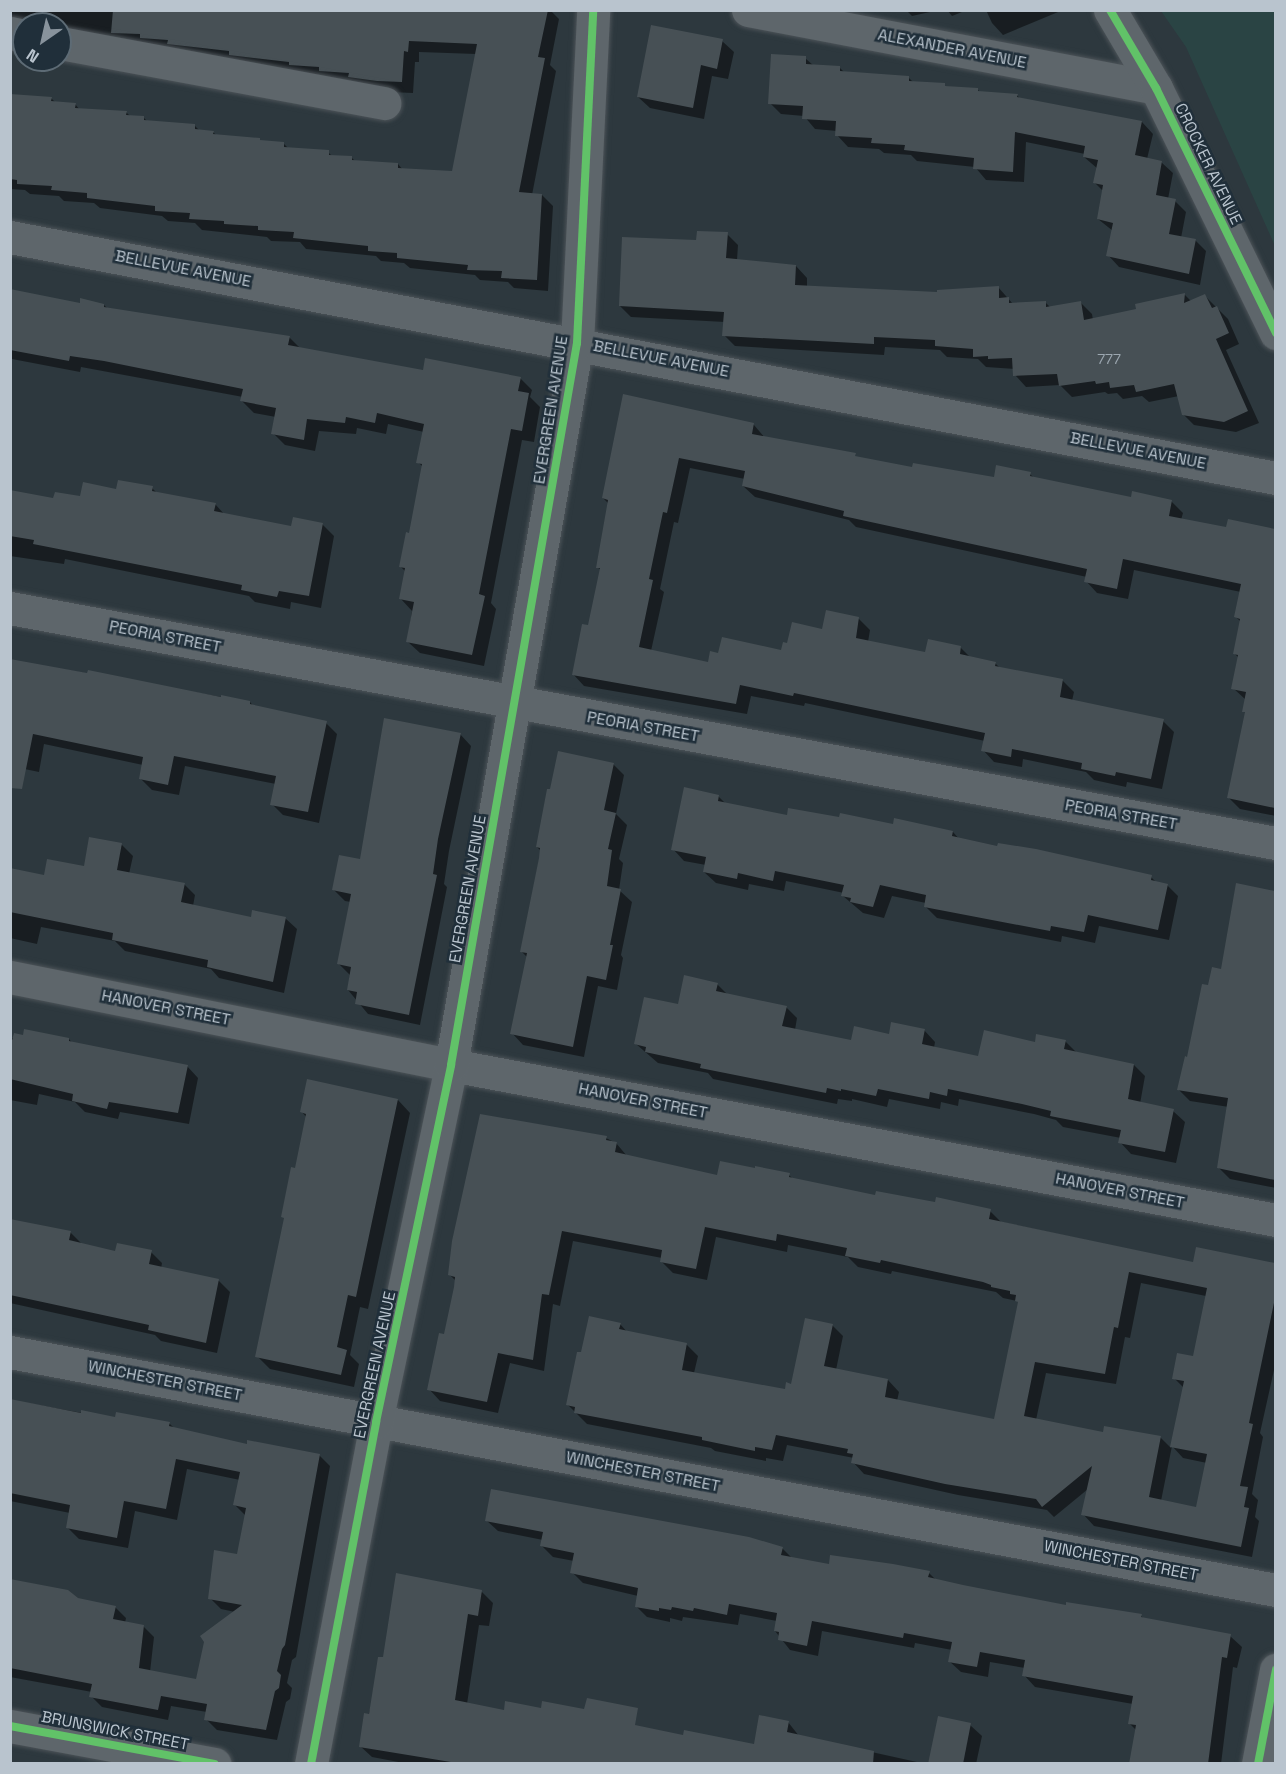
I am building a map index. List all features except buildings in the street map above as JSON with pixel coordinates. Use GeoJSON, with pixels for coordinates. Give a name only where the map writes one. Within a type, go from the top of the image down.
{"type":"FeatureCollection","features":[{"type":"Feature","properties":{"kind":"street","name":"EVERGREEN AVENUE"},"geometry":{"type":"LineString","coordinates":[[311,1764],[376,1422],[451,1065],[577,343],[593,10]]}},
{"type":"Feature","properties":{"kind":"street","name":"ALEXANDER AVENUE"},"geometry":{"type":"LineString","coordinates":[[748,10],[1156,88]]}},
{"type":"Feature","properties":{"kind":"street","name":"CROCKER AVENUE"},"geometry":{"type":"LineString","coordinates":[[1110,10],[1156,88],[1275,333]]}},
{"type":"Feature","properties":{"kind":"street"},"geometry":{"type":"LineString","coordinates":[[72,45],[385,103]]}},
{"type":"Feature","properties":{"kind":"street","name":"BELLEVUE AVENUE"},"geometry":{"type":"LineString","coordinates":[[10,237],[577,343],[1275,478]]}},
{"type":"Feature","properties":{"kind":"street","name":"PEORIA STREET"},"geometry":{"type":"LineString","coordinates":[[10,608],[1275,843]]}},
{"type":"Feature","properties":{"kind":"street","name":"HANOVER STREET"},"geometry":{"type":"LineString","coordinates":[[10,977],[451,1065],[1275,1220]]}},
{"type":"Feature","properties":{"kind":"street","name":"WINCHESTER STREET"},"geometry":{"type":"LineString","coordinates":[[10,1352],[1275,1590]]}},
{"type":"Feature","properties":{"kind":"street"},"geometry":{"type":"LineString","coordinates":[[1258,1764],[1275,1670]]}},
{"type":"Feature","properties":{"kind":"street","name":"BRUNSWICK STREET"},"geometry":{"type":"LineString","coordinates":[[10,1726],[215,1764]]}},
{"type":"Feature","properties":{"kind":"green space"},"geometry":{"type":"Polygon","coordinates":[[[1161,11],[1275,11],[1275,246],[1186,47],[1161,11]]]}},
{"type":"Feature","properties":{"kind":"cycle path"},"geometry":{"type":"LineString","coordinates":[[311,1764],[376,1422],[451,1065],[577,343],[593,10]]}},
{"type":"Feature","properties":{"kind":"cycle path"},"geometry":{"type":"LineString","coordinates":[[1110,10],[1156,88],[1276,333]]}},
{"type":"Feature","properties":{"kind":"cycle path"},"geometry":{"type":"LineString","coordinates":[[1258,1764],[1276,1670]]}},
{"type":"Feature","properties":{"kind":"cycle path"},"geometry":{"type":"LineString","coordinates":[[10,1726],[215,1764]]}}]}
